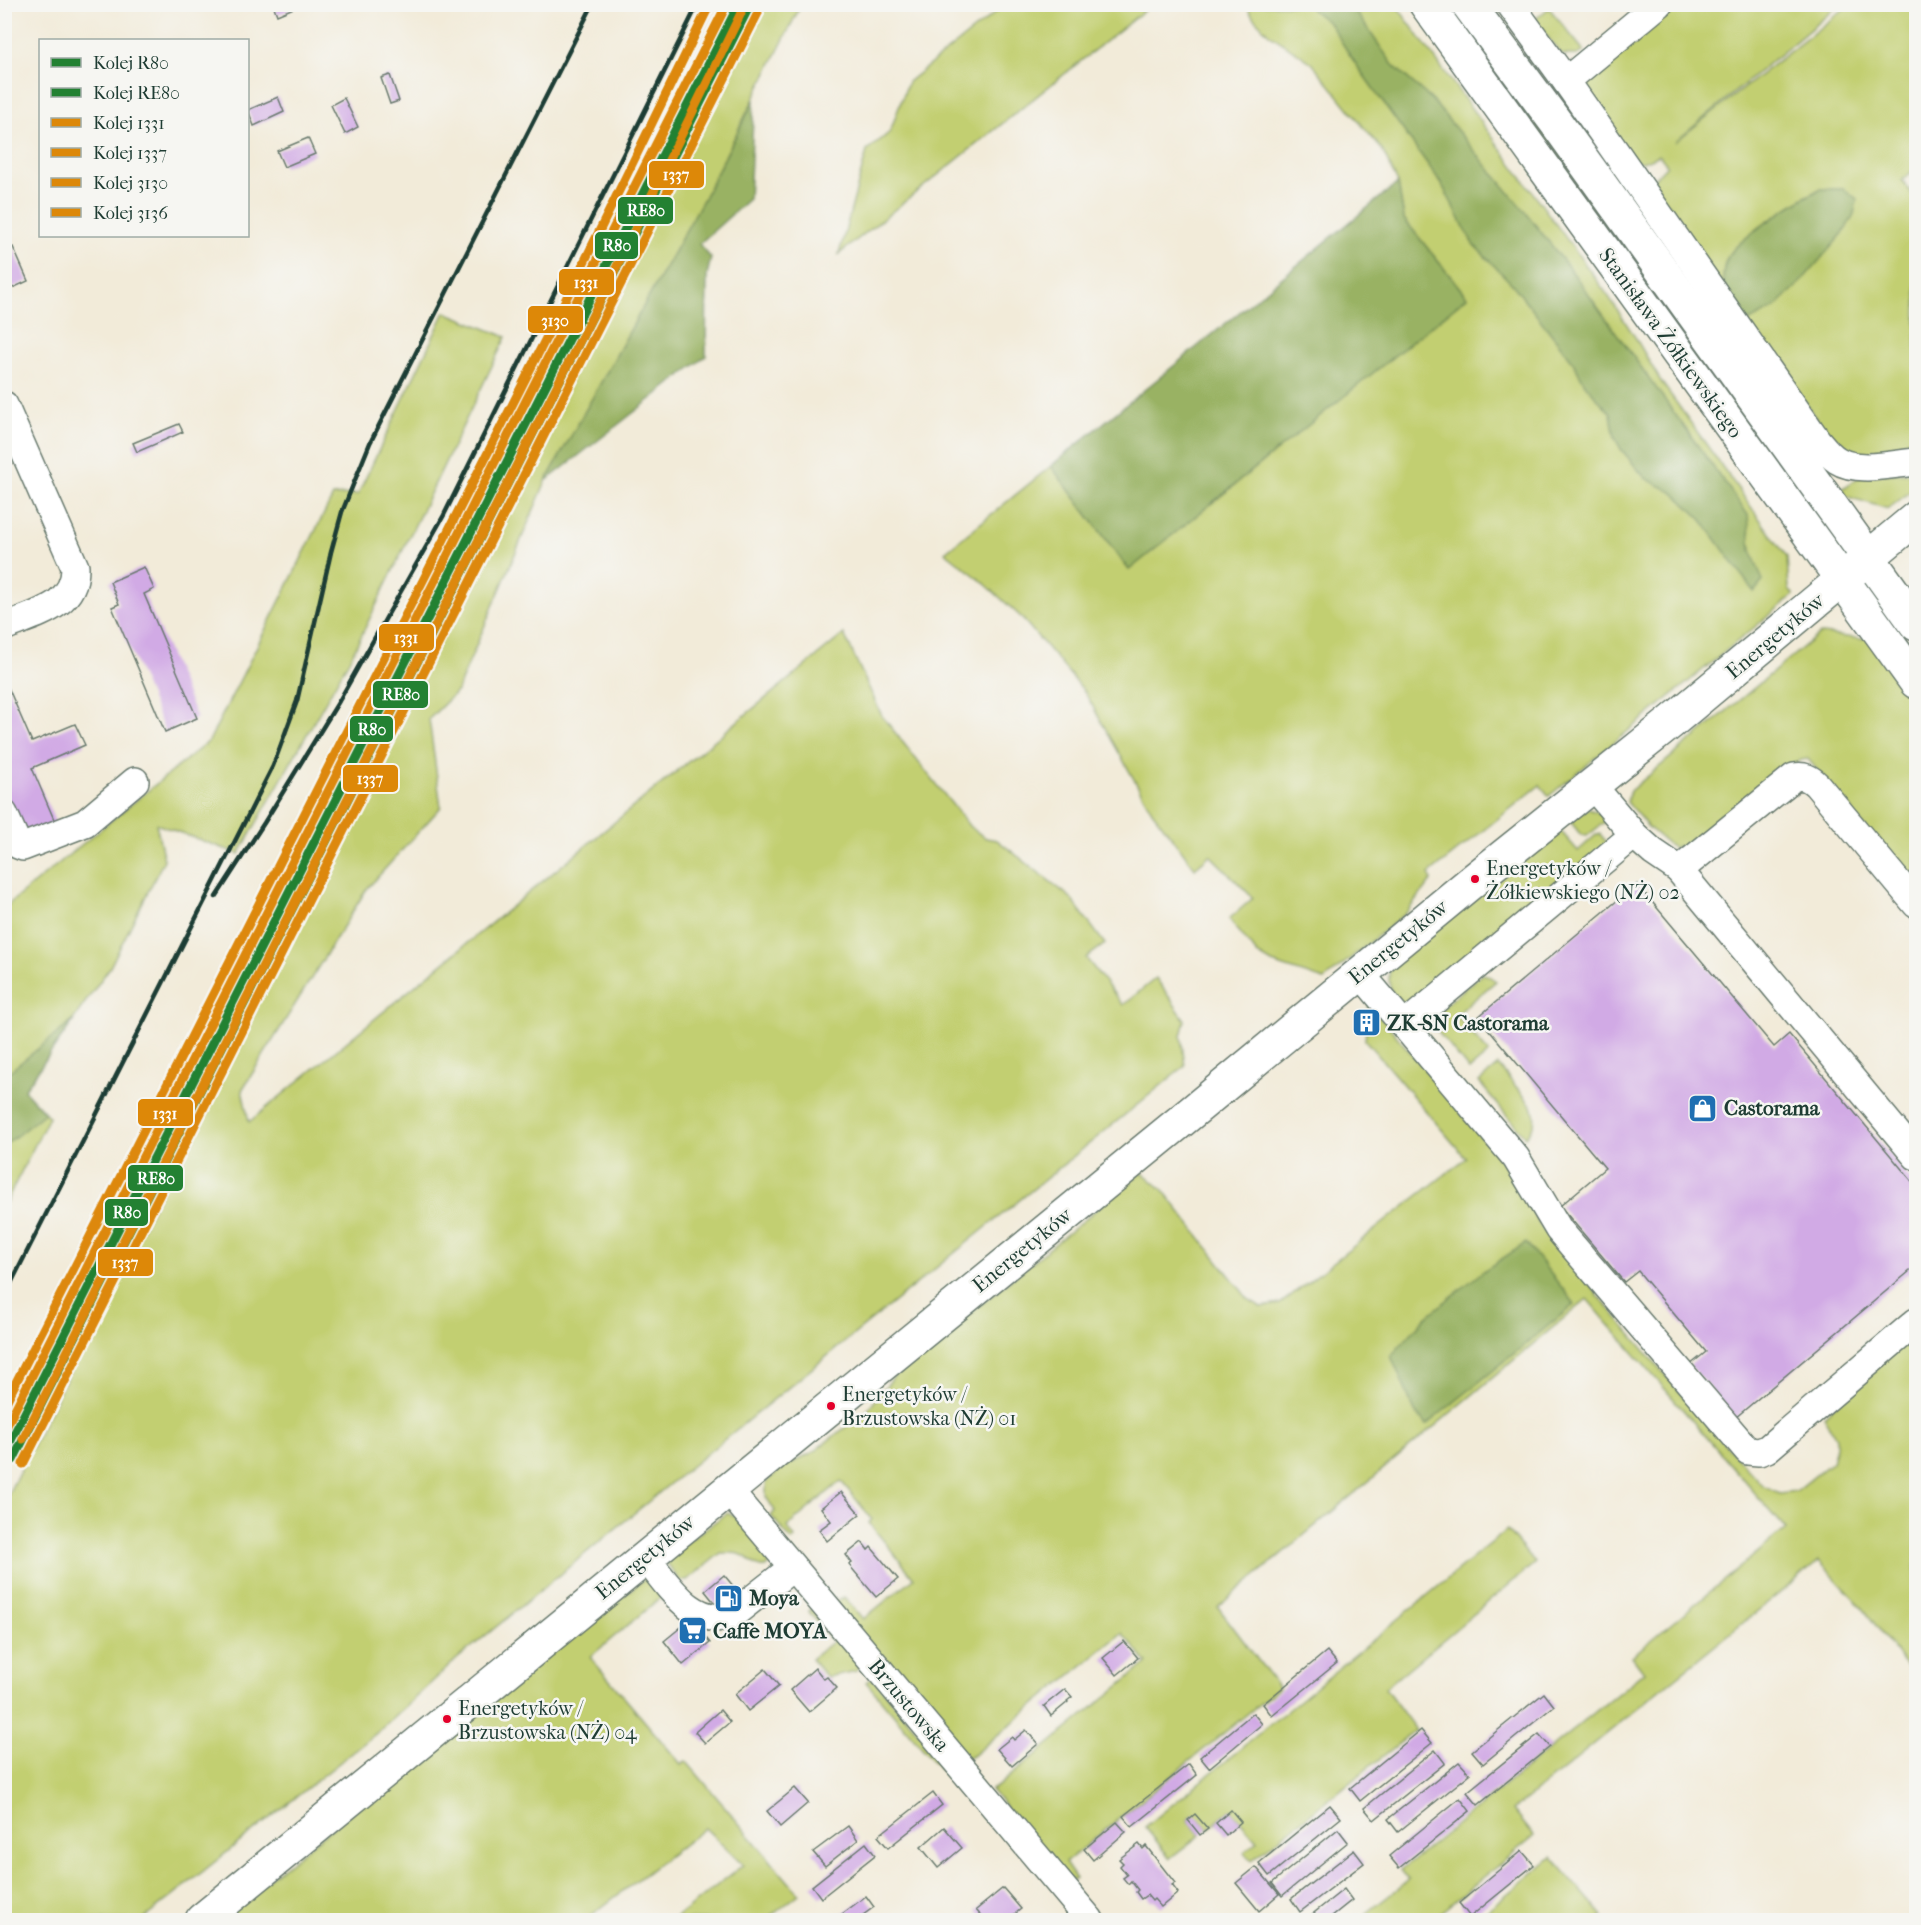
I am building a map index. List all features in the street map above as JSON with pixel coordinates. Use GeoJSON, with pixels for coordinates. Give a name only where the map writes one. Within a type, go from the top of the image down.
{"type":"FeatureCollection","features":[{"type":"Feature","properties":{"kind":"main road","name":"Stanisława Żółkiewskiego"},"geometry":{"type":"LineString","coordinates":[[1426,4],[1917,682]]}},
{"type":"Feature","properties":{"kind":"main road","name":"Stanisława Żółkiewskiego"},"geometry":{"type":"LineString","coordinates":[[1468,4],[1917,624]]}},
{"type":"Feature","properties":{"kind":"main road","name":"Energetyków"},"geometry":{"type":"LineString","coordinates":[[202,1920],[1360,973],[1712,689],[1917,518]]}},
{"type":"Feature","properties":{"kind":"street"},"geometry":{"type":"LineString","coordinates":[[1510,4],[1817,440],[1830,454],[1848,466],[1858,468],[1917,462]]}},
{"type":"Feature","properties":{"kind":"street"},"geometry":{"type":"LineString","coordinates":[[1566,81],[1659,4]]}},
{"type":"Feature","properties":{"kind":"street"},"geometry":{"type":"LineString","coordinates":[[4,405],[75,567],[75,576],[70,591],[58,604],[4,627]]}},
{"type":"Feature","properties":{"kind":"street"},"geometry":{"type":"LineString","coordinates":[[1677,869],[1688,863],[1794,777],[1800,776],[1811,779],[1817,785],[1917,904]]}},
{"type":"Feature","properties":{"kind":"street"},"geometry":{"type":"LineString","coordinates":[[4,814],[18,845],[23,848],[85,823],[135,781]]}},
{"type":"Feature","properties":{"kind":"street"},"geometry":{"type":"LineString","coordinates":[[1592,785],[1634,835],[1677,869],[1917,1156]]}},
{"type":"Feature","properties":{"kind":"street"},"geometry":{"type":"LineString","coordinates":[[1405,1025],[1634,835]]}},
{"type":"Feature","properties":{"kind":"street"},"geometry":{"type":"LineString","coordinates":[[1360,973],[1516,1158],[1532,1180],[1559,1230],[1748,1451],[1759,1452],[1767,1449],[1917,1322]]}},
{"type":"Feature","properties":{"kind":"street","name":"Brzustowska"},"geometry":{"type":"LineString","coordinates":[[728,1490],[1090,1920]]}},
{"type":"Feature","properties":{"kind":"street"},"geometry":{"type":"LineString","coordinates":[[645,1557],[684,1603],[712,1618],[732,1615],[792,1568]]}},
{"type":"Feature","properties":{"kind":"green space"},"geometry":{"type":"Polygon","coordinates":[[[757,5],[801,5],[704,198],[546,481],[457,691],[429,719],[441,807],[366,890],[242,1090],[249,1122],[844,634],[882,716],[970,827],[986,838],[997,840],[1070,897],[1105,944],[1086,958],[1123,1005],[1156,978],[1185,1020],[1181,1036],[1185,1066],[457,1659],[379,1731],[142,1920],[5,1920],[4,1502],[757,5]]]}},
{"type":"Feature","properties":{"kind":"green space"},"geometry":{"type":"Polygon","coordinates":[[[1005,5],[1151,5],[839,254],[867,151],[890,132],[908,82],[1005,5]]]}},
{"type":"Feature","properties":{"kind":"green space"},"geometry":{"type":"Polygon","coordinates":[[[1246,5],[1396,5],[1609,297],[1660,380],[1787,557],[1789,590],[1794,595],[1549,796],[1540,785],[1429,874],[1432,880],[1406,913],[1324,980],[1272,963],[1257,954],[1229,919],[1253,898],[1210,855],[1195,868],[1152,811],[1084,691],[1021,617],[983,582],[945,552],[1051,466],[1129,570],[1467,297],[1404,219],[1398,183],[1382,150],[1312,63],[1269,34],[1253,17],[1246,5]]]}},
{"type":"Feature","properties":{"kind":"green space"},"geometry":{"type":"Polygon","coordinates":[[[1306,5],[1351,5],[1393,65],[1432,100],[1573,273],[1748,515],[1751,550],[1763,581],[1754,592],[1702,520],[1674,493],[1645,478],[1621,449],[1615,438],[1611,414],[1585,384],[1571,359],[1513,285],[1473,244],[1441,183],[1357,66],[1330,24],[1306,5]]]}},
{"type":"Feature","properties":{"kind":"green space"},"geometry":{"type":"Polygon","coordinates":[[[1439,5],[1455,5],[1702,353],[1652,296],[1439,5]]]}},
{"type":"Feature","properties":{"kind":"green space"},"geometry":{"type":"Polygon","coordinates":[[[1671,5],[1839,5],[1675,142],[1849,5],[1916,5],[1916,168],[1902,180],[1916,199],[1916,436],[1881,455],[1865,457],[1838,449],[1649,184],[1667,165],[1659,155],[1643,162],[1634,161],[1586,92],[1585,80],[1671,5]],[[1820,189],[1770,220],[1733,250],[1724,267],[1728,294],[1820,189]]]}},
{"type":"Feature","properties":{"kind":"green space"},"geometry":{"type":"Polygon","coordinates":[[[1549,8],[1584,51],[1578,55],[1562,55],[1534,20],[1549,8]]]}},
{"type":"Feature","properties":{"kind":"green space"},"geometry":{"type":"Polygon","coordinates":[[[754,100],[749,199],[699,244],[711,258],[707,275],[706,356],[546,481],[704,198],[754,100]]]}},
{"type":"Feature","properties":{"kind":"green space"},"geometry":{"type":"Polygon","coordinates":[[[1398,183],[1404,219],[1467,297],[1129,570],[1051,466],[1398,183]]]}},
{"type":"Feature","properties":{"kind":"green space"},"geometry":{"type":"Polygon","coordinates":[[[1820,189],[1844,189],[1857,199],[1854,214],[1844,232],[1799,284],[1774,308],[1746,323],[1724,283],[1723,273],[1727,259],[1742,241],[1755,231],[1820,189]]]}},
{"type":"Feature","properties":{"kind":"green space"},"geometry":{"type":"Polygon","coordinates":[[[445,312],[506,337],[353,653],[239,854],[156,824],[164,860],[110,967],[24,1090],[49,1117],[5,1204],[5,907],[209,741],[333,496],[358,494],[445,312]]]}},
{"type":"Feature","properties":{"kind":"green space"},"geometry":{"type":"Polygon","coordinates":[[[1916,472],[1916,487],[1888,509],[1845,496],[1841,490],[1860,476],[1916,472]]]}},
{"type":"Feature","properties":{"kind":"green space"},"geometry":{"type":"Polygon","coordinates":[[[1822,634],[1862,639],[1870,634],[1916,699],[1916,890],[1808,759],[1801,760],[1685,856],[1677,846],[1673,848],[1648,827],[1627,802],[1630,791],[1822,634]]]}},
{"type":"Feature","properties":{"kind":"green space"},"geometry":{"type":"Polygon","coordinates":[[[1589,809],[1607,820],[1587,836],[1581,835],[1569,820],[1589,809]]]}},
{"type":"Feature","properties":{"kind":"green space"},"geometry":{"type":"Polygon","coordinates":[[[1558,828],[1578,851],[1597,834],[1600,834],[1608,844],[1408,1005],[1397,999],[1389,983],[1392,965],[1558,828]]]}},
{"type":"Feature","properties":{"kind":"green space"},"geometry":{"type":"Polygon","coordinates":[[[1482,974],[1496,981],[1456,1015],[1489,1053],[1469,1070],[1433,1026],[1431,1017],[1482,974]]]}},
{"type":"Feature","properties":{"kind":"green space"},"geometry":{"type":"Polygon","coordinates":[[[1369,1003],[1509,1170],[1541,1227],[1703,1420],[1762,1485],[1779,1493],[1796,1491],[1832,1462],[1836,1438],[1824,1416],[1916,1328],[1916,1679],[1862,1607],[1819,1561],[1513,1810],[1534,1836],[1431,1920],[1358,1920],[1409,1880],[1401,1870],[1644,1672],[1632,1656],[1786,1529],[1587,1299],[1218,1607],[1279,1688],[1065,1863],[1076,1879],[1071,1882],[991,1790],[1147,1663],[1122,1633],[966,1759],[833,1604],[844,1597],[863,1619],[914,1578],[869,1523],[872,1519],[841,1481],[787,1527],[795,1538],[792,1541],[771,1516],[775,1511],[766,1497],[766,1482],[783,1467],[810,1454],[867,1411],[894,1376],[1142,1172],[1163,1190],[1248,1299],[1261,1307],[1280,1304],[1466,1158],[1365,1040],[1369,1003]]]}},
{"type":"Feature","properties":{"kind":"green space"},"geometry":{"type":"Polygon","coordinates":[[[74,1020],[24,1090],[45,1113],[5,1145],[5,1075],[74,1020]]]}},
{"type":"Feature","properties":{"kind":"green space"},"geometry":{"type":"Polygon","coordinates":[[[1498,1065],[1532,1106],[1534,1123],[1525,1137],[1479,1082],[1498,1065]]]}},
{"type":"Feature","properties":{"kind":"green space"},"geometry":{"type":"Polygon","coordinates":[[[1526,1243],[1575,1304],[1426,1425],[1415,1412],[1391,1356],[1426,1317],[1486,1269],[1526,1243]]]}},
{"type":"Feature","properties":{"kind":"green space"},"geometry":{"type":"Polygon","coordinates":[[[727,1513],[738,1518],[770,1559],[768,1566],[757,1566],[740,1554],[721,1553],[686,1581],[680,1581],[667,1563],[669,1555],[727,1513]]]}},
{"type":"Feature","properties":{"kind":"green space"},"geometry":{"type":"Polygon","coordinates":[[[1507,1530],[1535,1563],[1385,1688],[1416,1730],[1252,1860],[1244,1852],[1257,1841],[1231,1810],[1208,1829],[1194,1814],[1188,1820],[1200,1835],[1170,1858],[1145,1827],[1507,1530]]]}},
{"type":"Feature","properties":{"kind":"green space"},"geometry":{"type":"Polygon","coordinates":[[[648,1576],[667,1592],[590,1657],[681,1764],[686,1761],[799,1894],[766,1920],[673,1920],[743,1865],[705,1828],[585,1920],[217,1920],[648,1576]]]}},
{"type":"Feature","properties":{"kind":"green space"},"geometry":{"type":"Polygon","coordinates":[[[813,1608],[861,1665],[857,1671],[827,1677],[811,1659],[833,1641],[808,1611],[813,1608]]]}},
{"type":"Feature","properties":{"kind":"green space"},"geometry":{"type":"Polygon","coordinates":[[[872,1678],[951,1770],[945,1775],[866,1682],[872,1678]]]}},
{"type":"Feature","properties":{"kind":"green space"},"geometry":{"type":"Polygon","coordinates":[[[1552,1857],[1603,1916],[1597,1920],[1475,1920],[1552,1857]]]}},
{"type":"Feature","properties":{"kind":"building"},"geometry":{"type":"Polygon","coordinates":[[[273,4],[301,4],[301,5],[277,15],[273,4]]]}},
{"type":"Feature","properties":{"kind":"building"},"geometry":{"type":"Polygon","coordinates":[[[390,75],[399,101],[390,104],[381,78],[390,75]]]}},
{"type":"Feature","properties":{"kind":"building"},"geometry":{"type":"Polygon","coordinates":[[[278,97],[284,112],[254,126],[249,110],[278,97]]]}},
{"type":"Feature","properties":{"kind":"building"},"geometry":{"type":"Polygon","coordinates":[[[344,98],[358,127],[345,134],[331,105],[344,98]]]}},
{"type":"Feature","properties":{"kind":"building"},"geometry":{"type":"Polygon","coordinates":[[[308,138],[315,154],[284,167],[277,151],[308,138]]]}},
{"type":"Feature","properties":{"kind":"building"},"geometry":{"type":"Polygon","coordinates":[[[13,247],[28,281],[4,292],[4,250],[13,247]]]}},
{"type":"Feature","properties":{"kind":"building"},"geometry":{"type":"Polygon","coordinates":[[[179,424],[183,432],[137,452],[133,443],[179,424]]]}},
{"type":"Feature","properties":{"kind":"building"},"geometry":{"type":"Polygon","coordinates":[[[144,567],[154,589],[144,594],[197,718],[165,732],[112,607],[119,604],[110,582],[144,567]]]}},
{"type":"Feature","properties":{"kind":"building"},"geometry":{"type":"Polygon","coordinates":[[[4,678],[32,742],[75,724],[85,745],[32,768],[56,824],[24,837],[4,791],[4,678]]]}},
{"type":"Feature","properties":{"kind":"building","name":"Castorama"},"geometry":{"type":"Polygon","coordinates":[[[1637,884],[1774,1047],[1789,1034],[1916,1186],[1916,1266],[1735,1418],[1690,1365],[1706,1352],[1638,1271],[1624,1282],[1560,1206],[1605,1168],[1478,1017],[1637,884]]]}},
{"type":"Feature","properties":{"kind":"building"},"geometry":{"type":"Polygon","coordinates":[[[841,1492],[860,1514],[827,1541],[819,1530],[831,1521],[821,1508],[841,1492]]]}},
{"type":"Feature","properties":{"kind":"building"},"geometry":{"type":"Polygon","coordinates":[[[862,1542],[868,1550],[871,1547],[898,1579],[876,1597],[849,1565],[852,1563],[846,1555],[862,1542]]]}},
{"type":"Feature","properties":{"kind":"building"},"geometry":{"type":"Polygon","coordinates":[[[724,1575],[750,1606],[730,1622],[705,1591],[724,1575]]]}},
{"type":"Feature","properties":{"kind":"building"},"geometry":{"type":"Polygon","coordinates":[[[691,1619],[710,1643],[683,1665],[664,1641],[691,1619]]]}},
{"type":"Feature","properties":{"kind":"building"},"geometry":{"type":"Polygon","coordinates":[[[1124,1641],[1138,1658],[1117,1675],[1103,1658],[1124,1641]]]}},
{"type":"Feature","properties":{"kind":"building"},"geometry":{"type":"Polygon","coordinates":[[[1327,1651],[1337,1663],[1272,1716],[1263,1704],[1327,1651]]]}},
{"type":"Feature","properties":{"kind":"building"},"geometry":{"type":"Polygon","coordinates":[[[815,1668],[824,1679],[827,1677],[837,1688],[809,1712],[790,1690],[815,1668]]]}},
{"type":"Feature","properties":{"kind":"building"},"geometry":{"type":"Polygon","coordinates":[[[765,1669],[779,1686],[748,1711],[735,1694],[765,1669]]]}},
{"type":"Feature","properties":{"kind":"building"},"geometry":{"type":"Polygon","coordinates":[[[1065,1689],[1072,1697],[1051,1716],[1044,1706],[1065,1689]]]}},
{"type":"Feature","properties":{"kind":"building"},"geometry":{"type":"Polygon","coordinates":[[[1544,1693],[1554,1706],[1483,1764],[1472,1751],[1544,1693]]]}},
{"type":"Feature","properties":{"kind":"building"},"geometry":{"type":"Polygon","coordinates":[[[720,1710],[730,1722],[705,1743],[695,1732],[720,1710]]]}},
{"type":"Feature","properties":{"kind":"building"},"geometry":{"type":"Polygon","coordinates":[[[1253,1713],[1262,1724],[1209,1768],[1200,1757],[1253,1713]]]}},
{"type":"Feature","properties":{"kind":"building"},"geometry":{"type":"Polygon","coordinates":[[[1026,1730],[1038,1744],[1012,1766],[997,1749],[1012,1737],[1014,1740],[1026,1730]]]}},
{"type":"Feature","properties":{"kind":"building"},"geometry":{"type":"Polygon","coordinates":[[[1421,1730],[1432,1743],[1360,1801],[1350,1788],[1421,1730]]]}},
{"type":"Feature","properties":{"kind":"building"},"geometry":{"type":"Polygon","coordinates":[[[1539,1734],[1550,1747],[1478,1805],[1467,1792],[1539,1734]]]}},
{"type":"Feature","properties":{"kind":"building"},"geometry":{"type":"Polygon","coordinates":[[[1435,1750],[1445,1763],[1374,1820],[1364,1808],[1435,1750]]]}},
{"type":"Feature","properties":{"kind":"building"},"geometry":{"type":"Polygon","coordinates":[[[1459,1762],[1470,1774],[1398,1832],[1388,1819],[1459,1762]]]}},
{"type":"Feature","properties":{"kind":"building"},"geometry":{"type":"Polygon","coordinates":[[[1189,1764],[1197,1775],[1132,1827],[1123,1816],[1189,1764]]]}},
{"type":"Feature","properties":{"kind":"building"},"geometry":{"type":"Polygon","coordinates":[[[795,1788],[808,1803],[780,1827],[767,1811],[795,1788]]]}},
{"type":"Feature","properties":{"kind":"building"},"geometry":{"type":"Polygon","coordinates":[[[933,1793],[942,1805],[888,1848],[878,1836],[933,1793]]]}},
{"type":"Feature","properties":{"kind":"building"},"geometry":{"type":"Polygon","coordinates":[[[1460,1798],[1470,1811],[1399,1868],[1389,1856],[1460,1798]]]}},
{"type":"Feature","properties":{"kind":"building"},"geometry":{"type":"Polygon","coordinates":[[[1330,1805],[1341,1818],[1269,1876],[1259,1863],[1330,1805]]]}},
{"type":"Feature","properties":{"kind":"building"},"geometry":{"type":"Polygon","coordinates":[[[1231,1810],[1241,1822],[1226,1835],[1216,1823],[1231,1810]]]}},
{"type":"Feature","properties":{"kind":"building"},"geometry":{"type":"Polygon","coordinates":[[[1195,1814],[1208,1829],[1200,1835],[1188,1820],[1195,1814]]]}},
{"type":"Feature","properties":{"kind":"building"},"geometry":{"type":"Polygon","coordinates":[[[1117,1822],[1126,1832],[1093,1860],[1084,1849],[1117,1822]]]}},
{"type":"Feature","properties":{"kind":"building"},"geometry":{"type":"Polygon","coordinates":[[[848,1826],[858,1840],[825,1866],[813,1852],[848,1826]]]}},
{"type":"Feature","properties":{"kind":"building"},"geometry":{"type":"Polygon","coordinates":[[[944,1827],[962,1848],[938,1868],[921,1847],[944,1827]]]}},
{"type":"Feature","properties":{"kind":"building"},"geometry":{"type":"Polygon","coordinates":[[[1338,1829],[1348,1842],[1282,1896],[1272,1883],[1338,1829]]]}},
{"type":"Feature","properties":{"kind":"building"},"geometry":{"type":"Polygon","coordinates":[[[866,1843],[875,1855],[821,1898],[812,1886],[866,1843]]]}},
{"type":"Feature","properties":{"kind":"building"},"geometry":{"type":"Polygon","coordinates":[[[1139,1844],[1143,1849],[1146,1846],[1175,1883],[1172,1885],[1178,1893],[1161,1907],[1147,1895],[1141,1899],[1131,1881],[1128,1884],[1123,1878],[1127,1875],[1120,1866],[1123,1863],[1119,1859],[1139,1844]]]}},
{"type":"Feature","properties":{"kind":"building"},"geometry":{"type":"Polygon","coordinates":[[[1354,1850],[1364,1863],[1300,1912],[1291,1899],[1354,1850]]]}},
{"type":"Feature","properties":{"kind":"building"},"geometry":{"type":"Polygon","coordinates":[[[1522,1851],[1534,1865],[1470,1917],[1459,1903],[1522,1851]]]}},
{"type":"Feature","properties":{"kind":"building"},"geometry":{"type":"Polygon","coordinates":[[[1256,1867],[1279,1894],[1259,1911],[1236,1883],[1256,1867]]]}},
{"type":"Feature","properties":{"kind":"building"},"geometry":{"type":"Polygon","coordinates":[[[1003,1888],[1021,1909],[1007,1920],[985,1920],[976,1910],[1003,1888]]]}},
{"type":"Feature","properties":{"kind":"building"},"geometry":{"type":"Polygon","coordinates":[[[1344,1889],[1352,1900],[1327,1920],[1305,1920],[1344,1889]]]}},
{"type":"Feature","properties":{"kind":"building"},"geometry":{"type":"Polygon","coordinates":[[[866,1896],[874,1907],[856,1920],[834,1920],[866,1896]]]}},
{"type":"Feature","properties":{"kind":"railway"},"geometry":{"type":"LineString","coordinates":[[4,1297],[273,766],[297,701],[342,512],[370,443],[593,4]]}},
{"type":"Feature","properties":{"kind":"railway"},"geometry":{"type":"LineString","coordinates":[[216,897],[339,701],[444,515],[698,4]]}},
{"type":"Feature","properties":{"kind":"rail line","name":"3130"},"geometry":{"type":"LineString","coordinates":[[4,1406],[573,285],[710,4]]}},
{"type":"Feature","properties":{"kind":"rail line","name":"1331"},"geometry":{"type":"LineString","coordinates":[[4,1431],[727,4]]}},
{"type":"Feature","properties":{"kind":"rail line","name":"R80"},"geometry":{"type":"LineString","coordinates":[[4,1454],[739,4]]}},
{"type":"Feature","properties":{"kind":"rail line","name":"RE80"},"geometry":{"type":"LineString","coordinates":[[13,1460],[748,9]]}},
{"type":"Feature","properties":{"kind":"rail line","name":"3136"},"geometry":{"type":"LineString","coordinates":[[23,1439],[601,299],[741,13]]}},
{"type":"Feature","properties":{"kind":"rail line","name":"1337"},"geometry":{"type":"LineString","coordinates":[[23,1464],[758,13]]}},
{"type":"Feature","properties":{"kind":"place","name":"Energetyków / Żółkiewskiego (NŻ) 02"},"geometry":{"type":"Point","coordinates":[1475,879]}},
{"type":"Feature","properties":{"kind":"place","name":"ZK-SN Castorama"},"geometry":{"type":"Point","coordinates":[1366,1023]}},
{"type":"Feature","properties":{"kind":"place","name":"Castorama"},"geometry":{"type":"Point","coordinates":[1703,1108]}},
{"type":"Feature","properties":{"kind":"place","name":"Energetyków / Brzustowska (NŻ) 01"},"geometry":{"type":"Point","coordinates":[831,1406]}},
{"type":"Feature","properties":{"kind":"place","name":"Moya"},"geometry":{"type":"Point","coordinates":[728,1598]}},
{"type":"Feature","properties":{"kind":"place","name":"Caffe MOYA"},"geometry":{"type":"Point","coordinates":[692,1631]}},
{"type":"Feature","properties":{"kind":"place","name":"Energetyków / Brzustowska (NŻ) 04"},"geometry":{"type":"Point","coordinates":[447,1719]}}]}
